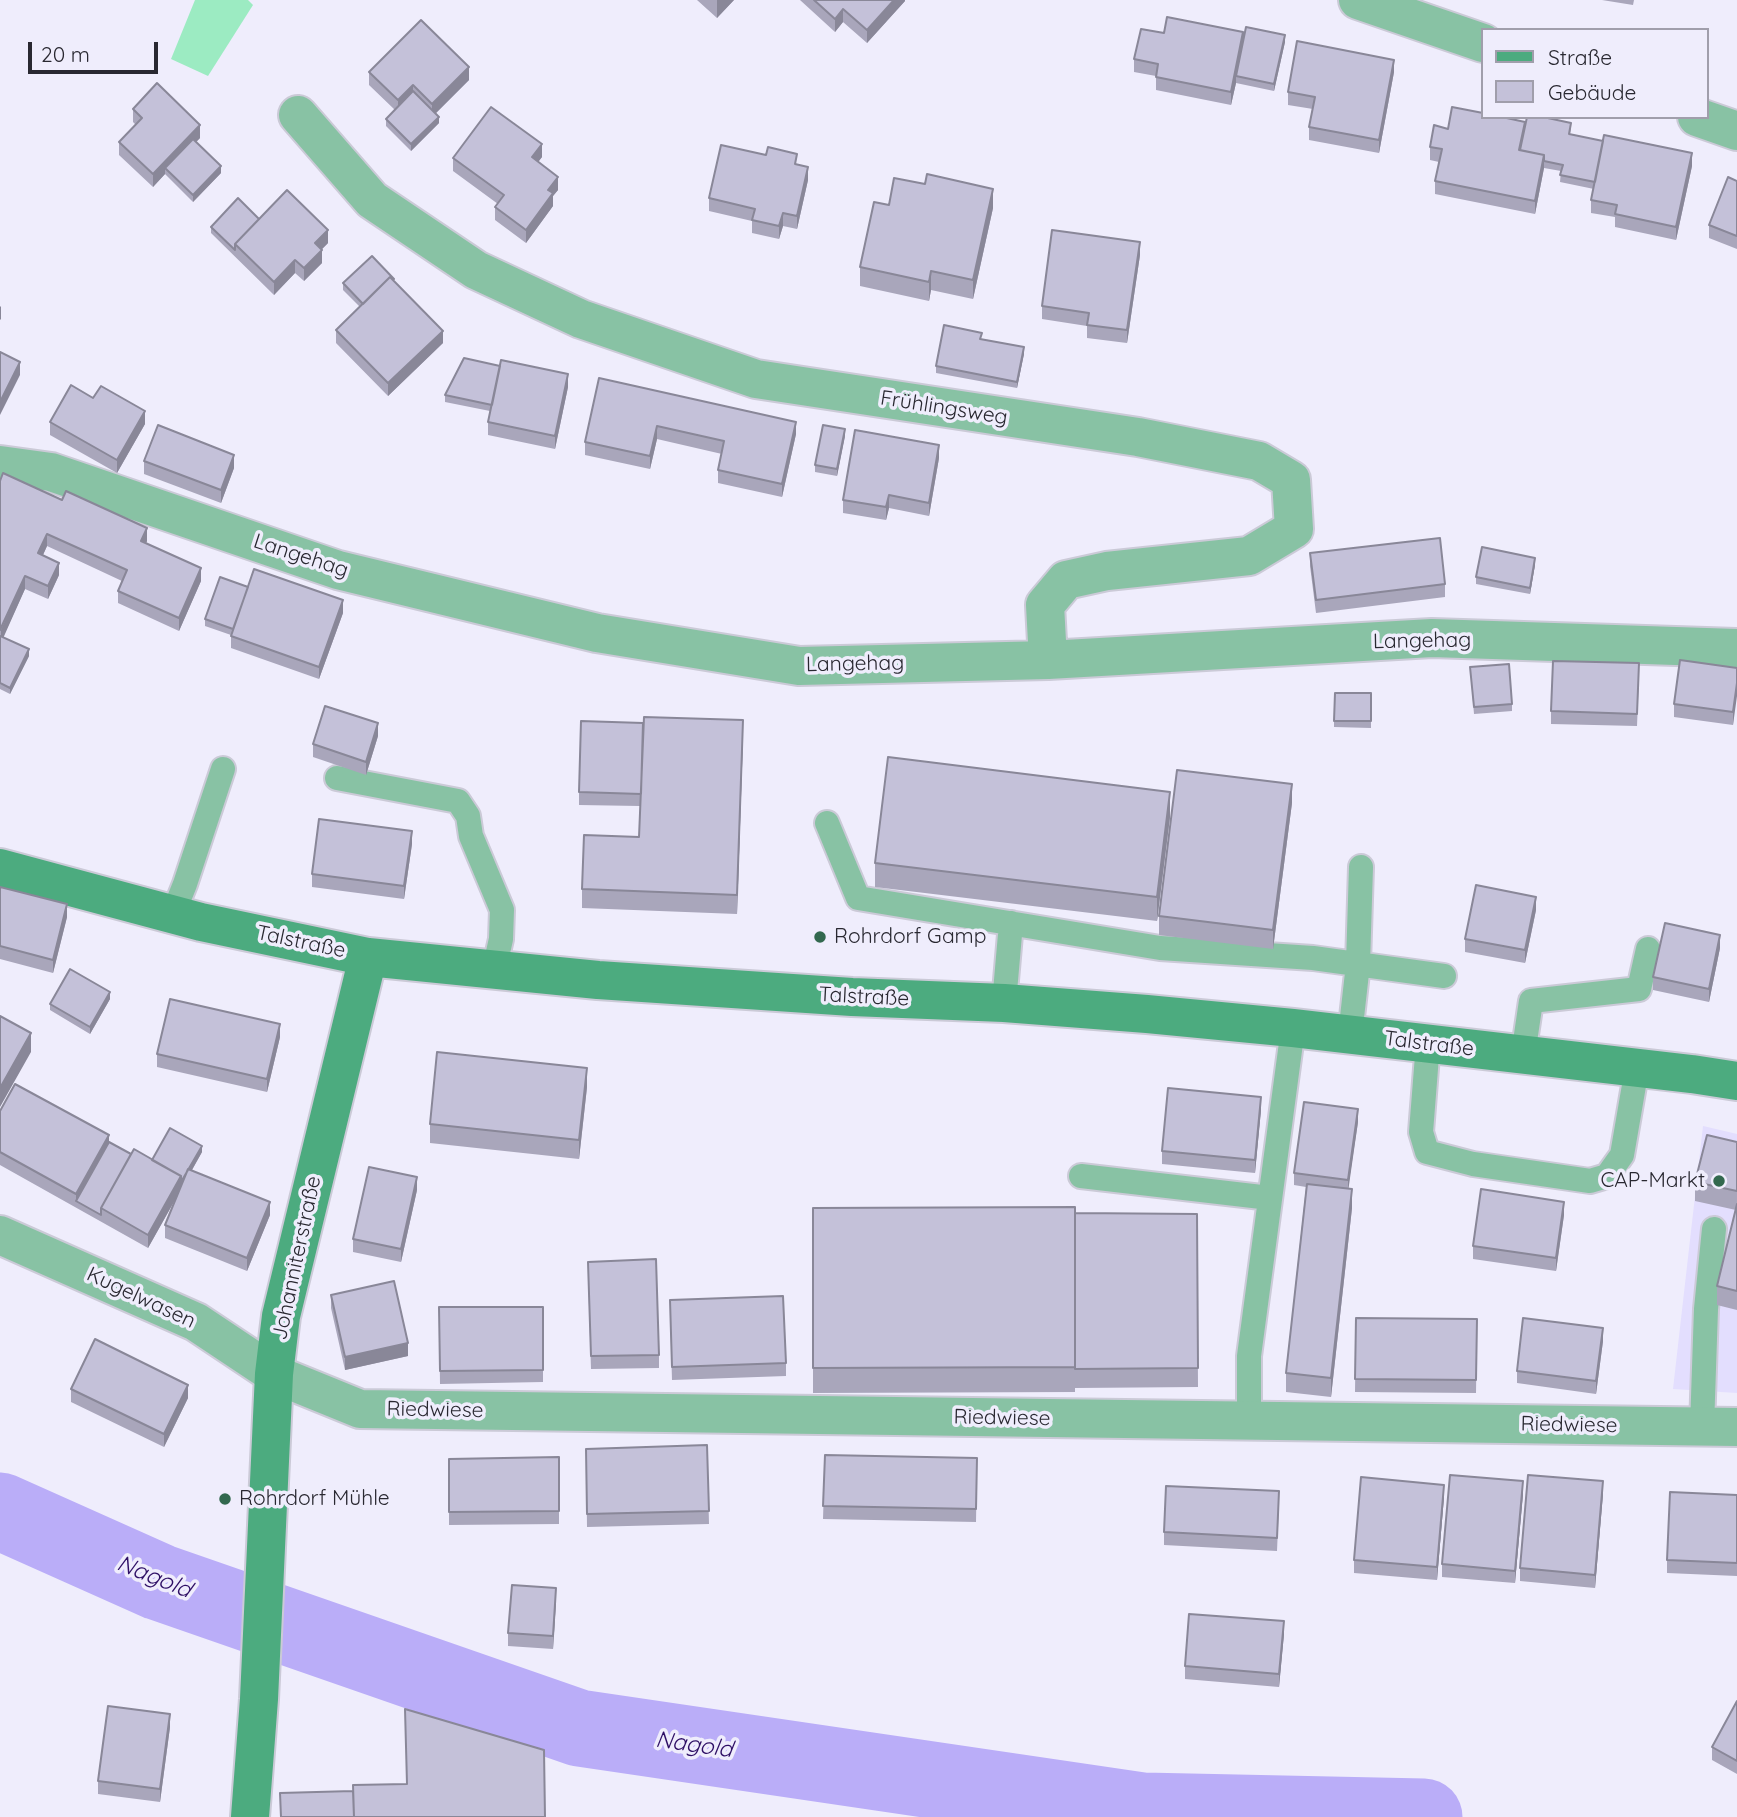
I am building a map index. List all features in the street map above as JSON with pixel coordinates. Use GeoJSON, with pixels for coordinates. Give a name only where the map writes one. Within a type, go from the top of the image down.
{"type":"FeatureCollection","features":[{"type":"Feature","properties":{"kind":"main road","name":"Talstraße"},"geometry":{"type":"LineString","coordinates":[[0,868],[173,914],[368,957],[598,980],[825,996],[1004,1003],[1293,1028],[1737,1081]]}},
{"type":"Feature","properties":{"kind":"main road","name":"Johanniterstraße"},"geometry":{"type":"LineString","coordinates":[[250,1817],[260,1682],[274,1374],[281,1316],[368,957]]}},
{"type":"Feature","properties":{"kind":"street"},"geometry":{"type":"LineString","coordinates":[[1359,0],[1482,43]]}},
{"type":"Feature","properties":{"kind":"street","name":"Frühlingsweg"},"geometry":{"type":"LineString","coordinates":[[298,115],[372,200],[476,270],[581,319],[756,379],[1138,437],[1259,461],[1291,480],[1294,528],[1249,556],[1107,571],[1066,580],[1045,606],[1048,660]]}},
{"type":"Feature","properties":{"kind":"street"},"geometry":{"type":"LineString","coordinates":[[1703,119],[1737,131]]}},
{"type":"Feature","properties":{"kind":"street","name":"Langehag"},"geometry":{"type":"LineString","coordinates":[[0,465],[51,472],[338,570],[597,633],[799,666],[1048,660],[1432,638],[1737,648]]}},
{"type":"Feature","properties":{"kind":"street","name":"Kugelwasen"},"geometry":{"type":"LineString","coordinates":[[0,1235],[196,1322],[274,1374]]}},
{"type":"Feature","properties":{"kind":"street","name":"Riedwiese"},"geometry":{"type":"LineString","coordinates":[[274,1374],[360,1409],[1720,1427]]}},
{"type":"Feature","properties":{"kind":"lane"},"geometry":{"type":"LineString","coordinates":[[173,914],[223,769]]}},
{"type":"Feature","properties":{"kind":"lane"},"geometry":{"type":"LineString","coordinates":[[337,778],[458,801],[468,816],[471,836],[502,910],[501,939],[494,970]]}},
{"type":"Feature","properties":{"kind":"lane"},"geometry":{"type":"LineString","coordinates":[[827,823],[858,898],[1160,948],[1313,958],[1444,976]]}},
{"type":"Feature","properties":{"kind":"lane"},"geometry":{"type":"LineString","coordinates":[[1350,1035],[1357,964],[1360,867]]}},
{"type":"Feature","properties":{"kind":"lane"},"geometry":{"type":"LineString","coordinates":[[1004,1003],[1012,923]]}},
{"type":"Feature","properties":{"kind":"lane"},"geometry":{"type":"LineString","coordinates":[[1523,1055],[1531,1001],[1639,989],[1648,949]]}},
{"type":"Feature","properties":{"kind":"lane"},"geometry":{"type":"LineString","coordinates":[[1249,1421],[1249,1356],[1293,1028]]}},
{"type":"Feature","properties":{"kind":"lane"},"geometry":{"type":"LineString","coordinates":[[1428,1043],[1421,1132],[1427,1152],[1473,1164],[1590,1181],[1607,1176],[1622,1155],[1637,1068]]}},
{"type":"Feature","properties":{"kind":"lane"},"geometry":{"type":"LineString","coordinates":[[1081,1176],[1270,1198]]}},
{"type":"Feature","properties":{"kind":"lane"},"geometry":{"type":"LineString","coordinates":[[1714,1229],[1706,1309],[1720,1427]]}},
{"type":"Feature","properties":{"kind":"shaded area"},"geometry":{"type":"Polygon","coordinates":[[[1703,1126],[1737,1134],[1737,1393],[1673,1389],[1703,1126]]]}},
{"type":"Feature","properties":{"kind":"green space"},"geometry":{"type":"Polygon","coordinates":[[[195,0],[248,0],[253,5],[208,76],[171,59],[195,0]]]}},
{"type":"Feature","properties":{"kind":"building"},"geometry":{"type":"Polygon","coordinates":[[[814,0],[894,0],[867,30],[843,9],[835,19],[814,0]]]}},
{"type":"Feature","properties":{"kind":"building"},"geometry":{"type":"Polygon","coordinates":[[[1167,17],[1243,32],[1231,92],[1156,77],[1158,64],[1134,59],[1141,29],[1164,33],[1167,17]]]}},
{"type":"Feature","properties":{"kind":"building"},"geometry":{"type":"Polygon","coordinates":[[[421,20],[469,67],[432,104],[413,85],[398,100],[369,72],[421,20]]]}},
{"type":"Feature","properties":{"kind":"building"},"geometry":{"type":"Polygon","coordinates":[[[1246,27],[1285,35],[1274,84],[1236,76],[1246,27]]]}},
{"type":"Feature","properties":{"kind":"building"},"geometry":{"type":"Polygon","coordinates":[[[1297,41],[1394,60],[1379,140],[1309,127],[1315,97],[1288,92],[1297,41]]]}},
{"type":"Feature","properties":{"kind":"building"},"geometry":{"type":"Polygon","coordinates":[[[157,83],[200,125],[153,174],[119,142],[142,118],[133,109],[157,83]]]}},
{"type":"Feature","properties":{"kind":"building"},"geometry":{"type":"Polygon","coordinates":[[[413,91],[439,117],[411,144],[386,119],[413,91]]]}},
{"type":"Feature","properties":{"kind":"building"},"geometry":{"type":"Polygon","coordinates":[[[491,107],[542,144],[532,157],[558,177],[548,190],[553,193],[526,230],[495,207],[504,195],[453,158],[491,107]]]}},
{"type":"Feature","properties":{"kind":"building"},"geometry":{"type":"Polygon","coordinates":[[[1452,107],[1482,113],[1482,119],[1525,122],[1519,150],[1544,155],[1535,201],[1435,181],[1442,149],[1430,147],[1434,125],[1448,129],[1452,107]]]}},
{"type":"Feature","properties":{"kind":"building"},"geometry":{"type":"Polygon","coordinates":[[[1527,119],[1552,119],[1571,123],[1569,134],[1603,141],[1595,182],[1560,175],[1563,165],[1544,161],[1544,155],[1520,150],[1527,119]]]}},
{"type":"Feature","properties":{"kind":"building"},"geometry":{"type":"Polygon","coordinates":[[[1604,135],[1692,153],[1676,227],[1615,214],[1617,205],[1591,200],[1604,135]]]}},
{"type":"Feature","properties":{"kind":"building"},"geometry":{"type":"Polygon","coordinates":[[[193,139],[221,166],[193,195],[165,168],[193,139]]]}},
{"type":"Feature","properties":{"kind":"building"},"geometry":{"type":"Polygon","coordinates":[[[721,145],[766,155],[768,147],[797,154],[795,164],[808,167],[797,216],[783,213],[779,226],[752,220],[755,209],[709,198],[721,145]]]}},
{"type":"Feature","properties":{"kind":"building"},"geometry":{"type":"Polygon","coordinates":[[[927,174],[993,189],[973,280],[931,271],[929,282],[860,267],[874,202],[889,205],[894,178],[925,184],[927,174]]]}},
{"type":"Feature","properties":{"kind":"building"},"geometry":{"type":"Polygon","coordinates":[[[1728,177],[1737,181],[1737,236],[1709,225],[1728,177]]]}},
{"type":"Feature","properties":{"kind":"building"},"geometry":{"type":"Polygon","coordinates":[[[287,190],[328,230],[315,243],[322,250],[304,268],[295,260],[274,282],[235,244],[287,190]]]}},
{"type":"Feature","properties":{"kind":"building"},"geometry":{"type":"Polygon","coordinates":[[[238,198],[259,219],[235,244],[235,250],[211,227],[238,198]]]}},
{"type":"Feature","properties":{"kind":"building"},"geometry":{"type":"Polygon","coordinates":[[[1052,230],[1140,242],[1127,330],[1087,325],[1089,313],[1042,306],[1052,230]]]}},
{"type":"Feature","properties":{"kind":"building"},"geometry":{"type":"Polygon","coordinates":[[[372,256],[394,279],[390,277],[363,304],[343,283],[372,256]]]}},
{"type":"Feature","properties":{"kind":"building"},"geometry":{"type":"Polygon","coordinates":[[[390,277],[443,331],[388,383],[336,330],[390,277]]]}},
{"type":"Feature","properties":{"kind":"building"},"geometry":{"type":"Polygon","coordinates":[[[944,325],[982,333],[980,339],[1024,347],[1017,382],[936,366],[944,325]]]}},
{"type":"Feature","properties":{"kind":"building"},"geometry":{"type":"Polygon","coordinates":[[[0,352],[20,362],[0,402],[0,352]]]}},
{"type":"Feature","properties":{"kind":"building"},"geometry":{"type":"Polygon","coordinates":[[[464,358],[500,366],[492,405],[445,395],[464,358]]]}},
{"type":"Feature","properties":{"kind":"building"},"geometry":{"type":"Polygon","coordinates":[[[501,360],[568,374],[555,436],[488,422],[501,360]]]}},
{"type":"Feature","properties":{"kind":"building"},"geometry":{"type":"Polygon","coordinates":[[[599,378],[796,422],[782,484],[718,470],[724,441],[657,426],[650,456],[585,442],[599,378]]]}},
{"type":"Feature","properties":{"kind":"building"},"geometry":{"type":"Polygon","coordinates":[[[71,385],[93,398],[101,386],[145,411],[117,460],[50,422],[71,385]]]}},
{"type":"Feature","properties":{"kind":"building"},"geometry":{"type":"Polygon","coordinates":[[[158,425],[234,455],[221,490],[144,461],[158,425]]]}},
{"type":"Feature","properties":{"kind":"building"},"geometry":{"type":"Polygon","coordinates":[[[823,425],[845,429],[837,469],[815,465],[823,425]]]}},
{"type":"Feature","properties":{"kind":"building"},"geometry":{"type":"Polygon","coordinates":[[[855,430],[939,445],[929,503],[889,495],[886,507],[843,500],[855,430]]]}},
{"type":"Feature","properties":{"kind":"building"},"geometry":{"type":"Polygon","coordinates":[[[3,473],[62,500],[66,491],[147,528],[141,541],[201,568],[179,618],[118,591],[127,570],[47,534],[38,553],[59,563],[48,586],[25,576],[0,630],[0,481],[3,473]]]}},
{"type":"Feature","properties":{"kind":"building"},"geometry":{"type":"Polygon","coordinates":[[[1440,538],[1445,584],[1316,600],[1310,553],[1440,538]]]}},
{"type":"Feature","properties":{"kind":"building"},"geometry":{"type":"Polygon","coordinates":[[[1482,547],[1535,558],[1530,588],[1476,577],[1482,547]]]}},
{"type":"Feature","properties":{"kind":"building"},"geometry":{"type":"Polygon","coordinates":[[[254,569],[343,600],[319,667],[231,636],[254,569]]]}},
{"type":"Feature","properties":{"kind":"building"},"geometry":{"type":"Polygon","coordinates":[[[220,577],[248,587],[233,629],[205,619],[220,577]]]}},
{"type":"Feature","properties":{"kind":"building"},"geometry":{"type":"Polygon","coordinates":[[[0,636],[29,649],[10,688],[0,683],[0,636]]]}},
{"type":"Feature","properties":{"kind":"building"},"geometry":{"type":"Polygon","coordinates":[[[1680,660],[1737,668],[1733,712],[1674,704],[1680,660]]]}},
{"type":"Feature","properties":{"kind":"building"},"geometry":{"type":"Polygon","coordinates":[[[1553,661],[1639,663],[1637,714],[1551,711],[1553,661]]]}},
{"type":"Feature","properties":{"kind":"building"},"geometry":{"type":"Polygon","coordinates":[[[1509,664],[1512,704],[1474,707],[1470,667],[1509,664]]]}},
{"type":"Feature","properties":{"kind":"building"},"geometry":{"type":"Polygon","coordinates":[[[1335,693],[1371,693],[1371,721],[1334,721],[1335,693]]]}},
{"type":"Feature","properties":{"kind":"building"},"geometry":{"type":"Polygon","coordinates":[[[325,706],[378,723],[366,762],[313,744],[325,706]]]}},
{"type":"Feature","properties":{"kind":"building"},"geometry":{"type":"Polygon","coordinates":[[[644,717],[743,720],[737,895],[582,889],[584,835],[639,837],[644,717]]]}},
{"type":"Feature","properties":{"kind":"building"},"geometry":{"type":"Polygon","coordinates":[[[581,721],[643,723],[641,794],[579,792],[581,721]]]}},
{"type":"Feature","properties":{"kind":"building"},"geometry":{"type":"Polygon","coordinates":[[[888,757],[1170,792],[1157,897],[875,863],[888,757]]]}},
{"type":"Feature","properties":{"kind":"building"},"geometry":{"type":"Polygon","coordinates":[[[1177,770],[1292,784],[1273,930],[1159,916],[1177,770]]]}},
{"type":"Feature","properties":{"kind":"building"},"geometry":{"type":"Polygon","coordinates":[[[319,819],[412,831],[404,886],[312,874],[319,819]]]}},
{"type":"Feature","properties":{"kind":"building"},"geometry":{"type":"Polygon","coordinates":[[[1476,885],[1536,897],[1525,950],[1465,939],[1476,885]]]}},
{"type":"Feature","properties":{"kind":"building"},"geometry":{"type":"Polygon","coordinates":[[[0,887],[67,904],[53,960],[0,946],[0,887]]]}},
{"type":"Feature","properties":{"kind":"building"},"geometry":{"type":"Polygon","coordinates":[[[1665,923],[1720,935],[1709,989],[1653,977],[1665,923]]]}},
{"type":"Feature","properties":{"kind":"building"},"geometry":{"type":"Polygon","coordinates":[[[70,969],[110,992],[90,1027],[50,1004],[70,969]]]}},
{"type":"Feature","properties":{"kind":"building"},"geometry":{"type":"Polygon","coordinates":[[[170,999],[280,1024],[267,1079],[157,1054],[170,999]]]}},
{"type":"Feature","properties":{"kind":"building"},"geometry":{"type":"Polygon","coordinates":[[[0,1016],[31,1033],[0,1088],[0,1016]]]}},
{"type":"Feature","properties":{"kind":"building"},"geometry":{"type":"Polygon","coordinates":[[[437,1052],[587,1068],[579,1140],[430,1124],[437,1052]]]}},
{"type":"Feature","properties":{"kind":"building"},"geometry":{"type":"Polygon","coordinates":[[[15,1084],[109,1135],[76,1194],[0,1152],[0,1111],[15,1084]]]}},
{"type":"Feature","properties":{"kind":"building"},"geometry":{"type":"Polygon","coordinates":[[[1168,1088],[1261,1097],[1255,1160],[1162,1151],[1168,1088]]]}},
{"type":"Feature","properties":{"kind":"building"},"geometry":{"type":"Polygon","coordinates":[[[1304,1102],[1358,1109],[1348,1180],[1294,1173],[1304,1102]]]}},
{"type":"Feature","properties":{"kind":"building"},"geometry":{"type":"Polygon","coordinates":[[[170,1128],[202,1146],[181,1182],[181,1176],[152,1160],[170,1128]]]}},
{"type":"Feature","properties":{"kind":"building"},"geometry":{"type":"Polygon","coordinates":[[[1707,1135],[1737,1142],[1737,1191],[1695,1182],[1707,1135]]]}},
{"type":"Feature","properties":{"kind":"building"},"geometry":{"type":"Polygon","coordinates":[[[109,1142],[131,1154],[101,1208],[101,1215],[76,1201],[109,1142]]]}},
{"type":"Feature","properties":{"kind":"building"},"geometry":{"type":"Polygon","coordinates":[[[134,1149],[181,1176],[148,1235],[101,1208],[134,1149]]]}},
{"type":"Feature","properties":{"kind":"building"},"geometry":{"type":"Polygon","coordinates":[[[369,1167],[417,1177],[401,1249],[353,1239],[369,1167]]]}},
{"type":"Feature","properties":{"kind":"building"},"geometry":{"type":"Polygon","coordinates":[[[188,1169],[270,1202],[247,1258],[165,1225],[188,1169]]]}},
{"type":"Feature","properties":{"kind":"building"},"geometry":{"type":"Polygon","coordinates":[[[1307,1184],[1352,1189],[1331,1378],[1286,1373],[1307,1184]]]}},
{"type":"Feature","properties":{"kind":"building"},"geometry":{"type":"Polygon","coordinates":[[[1481,1189],[1564,1202],[1556,1258],[1473,1246],[1481,1189]]]}},
{"type":"Feature","properties":{"kind":"building","name":"CAP-Markt"},"geometry":{"type":"Polygon","coordinates":[[[1737,1204],[1737,1291],[1717,1286],[1737,1204]]]}},
{"type":"Feature","properties":{"kind":"building"},"geometry":{"type":"Polygon","coordinates":[[[1075,1207],[1075,1367],[813,1368],[813,1208],[1075,1207]]]}},
{"type":"Feature","properties":{"kind":"building"},"geometry":{"type":"Polygon","coordinates":[[[1075,1213],[1197,1214],[1198,1368],[1075,1369],[1075,1213]]]}},
{"type":"Feature","properties":{"kind":"building"},"geometry":{"type":"Polygon","coordinates":[[[656,1259],[659,1355],[591,1356],[588,1262],[656,1259]]]}},
{"type":"Feature","properties":{"kind":"building"},"geometry":{"type":"Polygon","coordinates":[[[394,1281],[408,1343],[345,1357],[331,1295],[394,1281]]]}},
{"type":"Feature","properties":{"kind":"building"},"geometry":{"type":"Polygon","coordinates":[[[783,1296],[786,1363],[672,1367],[670,1300],[783,1296]]]}},
{"type":"Feature","properties":{"kind":"building"},"geometry":{"type":"Polygon","coordinates":[[[439,1307],[543,1307],[543,1370],[440,1371],[439,1307]]]}},
{"type":"Feature","properties":{"kind":"building"},"geometry":{"type":"Polygon","coordinates":[[[1356,1318],[1477,1319],[1476,1380],[1355,1379],[1356,1318]]]}},
{"type":"Feature","properties":{"kind":"building"},"geometry":{"type":"Polygon","coordinates":[[[1523,1318],[1603,1328],[1596,1381],[1517,1371],[1523,1318]]]}},
{"type":"Feature","properties":{"kind":"building"},"geometry":{"type":"Polygon","coordinates":[[[95,1339],[188,1385],[164,1434],[71,1389],[95,1339]]]}},
{"type":"Feature","properties":{"kind":"building"},"geometry":{"type":"Polygon","coordinates":[[[707,1445],[709,1511],[587,1514],[586,1449],[707,1445]]]}},
{"type":"Feature","properties":{"kind":"building"},"geometry":{"type":"Polygon","coordinates":[[[825,1455],[977,1458],[976,1509],[823,1506],[825,1455]]]}},
{"type":"Feature","properties":{"kind":"building"},"geometry":{"type":"Polygon","coordinates":[[[559,1457],[559,1511],[449,1512],[449,1459],[559,1457]]]}},
{"type":"Feature","properties":{"kind":"building"},"geometry":{"type":"Polygon","coordinates":[[[1450,1475],[1523,1481],[1515,1571],[1442,1564],[1450,1475]]]}},
{"type":"Feature","properties":{"kind":"building"},"geometry":{"type":"Polygon","coordinates":[[[1528,1475],[1603,1481],[1595,1575],[1520,1568],[1528,1475]]]}},
{"type":"Feature","properties":{"kind":"building"},"geometry":{"type":"Polygon","coordinates":[[[1361,1477],[1444,1485],[1437,1567],[1354,1560],[1361,1477]]]}},
{"type":"Feature","properties":{"kind":"building"},"geometry":{"type":"Polygon","coordinates":[[[1166,1486],[1279,1491],[1277,1538],[1164,1532],[1166,1486]]]}},
{"type":"Feature","properties":{"kind":"building"},"geometry":{"type":"Polygon","coordinates":[[[1670,1492],[1737,1495],[1737,1563],[1667,1560],[1670,1492]]]}},
{"type":"Feature","properties":{"kind":"building"},"geometry":{"type":"Polygon","coordinates":[[[512,1585],[556,1588],[553,1636],[508,1633],[512,1585]]]}},
{"type":"Feature","properties":{"kind":"building"},"geometry":{"type":"Polygon","coordinates":[[[1189,1614],[1284,1621],[1279,1674],[1185,1666],[1189,1614]]]}},
{"type":"Feature","properties":{"kind":"building"},"geometry":{"type":"Polygon","coordinates":[[[1737,1701],[1737,1761],[1712,1747],[1737,1701]]]}},
{"type":"Feature","properties":{"kind":"building"},"geometry":{"type":"Polygon","coordinates":[[[108,1706],[170,1714],[160,1789],[98,1781],[108,1706]]]}},
{"type":"Feature","properties":{"kind":"building"},"geometry":{"type":"Polygon","coordinates":[[[405,1709],[544,1750],[545,1817],[354,1817],[353,1785],[407,1784],[405,1709]]]}},
{"type":"Feature","properties":{"kind":"building"},"geometry":{"type":"Polygon","coordinates":[[[353,1791],[354,1817],[281,1817],[280,1793],[353,1791]]]}},
{"type":"Feature","properties":{"kind":"waterway","name":"Nagold"},"geometry":{"type":"LineString","coordinates":[[0,1511],[159,1582],[579,1728],[1143,1811],[1424,1817]]}},
{"type":"Feature","properties":{"kind":"waterway"},"geometry":{"type":"LineString","coordinates":[[1122,1817],[1143,1811]]}},
{"type":"Feature","properties":{"kind":"place","name":"Rohrdorf Gamp"},"geometry":{"type":"Point","coordinates":[820,937]}},
{"type":"Feature","properties":{"kind":"place","name":"CAP-Markt"},"geometry":{"type":"Point","coordinates":[1719,1181]}},
{"type":"Feature","properties":{"kind":"place","name":"Rohrdorf Mühle"},"geometry":{"type":"Point","coordinates":[225,1499]}}]}
